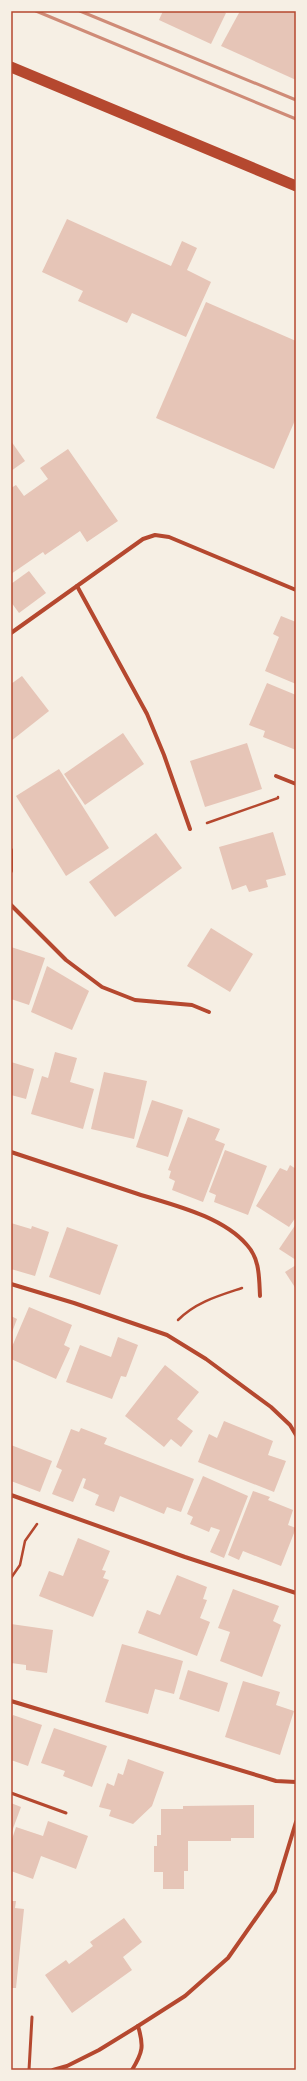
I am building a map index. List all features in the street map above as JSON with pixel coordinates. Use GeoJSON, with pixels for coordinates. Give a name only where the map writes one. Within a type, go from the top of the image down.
{"type":"FeatureCollection","features":[{"type":"Feature","properties":{"kind":"highway"},"geometry":{"type":"LineString","coordinates":[[11,67],[296,186]]}},
{"type":"Feature","properties":{"kind":"street"},"geometry":{"type":"LineString","coordinates":[[11,633],[143,539],[155,535],[168,537],[296,590]]}},
{"type":"Feature","properties":{"kind":"street"},"geometry":{"type":"LineString","coordinates":[[78,586],[147,714],[164,755],[190,829]]}},
{"type":"Feature","properties":{"kind":"street"},"geometry":{"type":"LineString","coordinates":[[276,776],[296,784]]}},
{"type":"Feature","properties":{"kind":"street"},"geometry":{"type":"LineString","coordinates":[[11,850],[11,871]]}},
{"type":"Feature","properties":{"kind":"street"},"geometry":{"type":"LineString","coordinates":[[11,905],[66,960],[102,987],[135,1000],[192,1005],[209,1012]]}},
{"type":"Feature","properties":{"kind":"street"},"geometry":{"type":"LineString","coordinates":[[11,1152],[203,1216],[237,1236],[247,1245],[254,1256],[259,1270],[260,1296]]}},
{"type":"Feature","properties":{"kind":"street"},"geometry":{"type":"LineString","coordinates":[[11,1284],[74,1303],[167,1335],[206,1359],[265,1403],[290,1425],[296,1435]]}},
{"type":"Feature","properties":{"kind":"street"},"geometry":{"type":"LineString","coordinates":[[11,1495],[185,1557],[296,1594]]}},
{"type":"Feature","properties":{"kind":"street"},"geometry":{"type":"LineString","coordinates":[[11,1701],[276,1781],[296,1782]]}},
{"type":"Feature","properties":{"kind":"street"},"geometry":{"type":"LineString","coordinates":[[53,2070],[67,2066],[99,2050],[138,2026],[184,1996],[228,1958],[275,1891],[296,1822]]}},
{"type":"Feature","properties":{"kind":"street"},"geometry":{"type":"LineString","coordinates":[[132,2070],[140,2056],[143,2043],[138,2026]]}},
{"type":"Feature","properties":{"kind":"lane"},"geometry":{"type":"LineString","coordinates":[[11,1793],[66,1813]]}},
{"type":"Feature","properties":{"kind":"lane"},"geometry":{"type":"LineString","coordinates":[[29,2070],[32,2018]]}},
{"type":"Feature","properties":{"kind":"path"},"geometry":{"type":"LineString","coordinates":[[190,829],[278,798],[276,776]]}},
{"type":"Feature","properties":{"kind":"path"},"geometry":{"type":"LineString","coordinates":[[167,1335],[174,1323],[186,1312],[204,1300],[244,1287]]}},
{"type":"Feature","properties":{"kind":"path"},"geometry":{"type":"LineString","coordinates":[[11,1578],[20,1565],[25,1541],[35,1527]]}},
{"type":"Feature","properties":{"kind":"building"},"geometry":{"type":"Polygon","coordinates":[[[163,11],[222,11],[226,13],[211,44],[159,20],[163,11]]]}},
{"type":"Feature","properties":{"kind":"building"},"geometry":{"type":"Polygon","coordinates":[[[240,11],[296,11],[296,80],[221,46],[240,11]]]}},
{"type":"Feature","properties":{"kind":"building"},"geometry":{"type":"Polygon","coordinates":[[[67,219],[171,266],[182,241],[197,248],[187,270],[211,282],[186,337],[132,313],[127,323],[78,301],[83,291],[42,272],[67,219]]]}},
{"type":"Feature","properties":{"kind":"building"},"geometry":{"type":"Polygon","coordinates":[[[206,302],[296,341],[296,418],[274,469],[156,418],[206,302]]]}},
{"type":"Feature","properties":{"kind":"building"},"geometry":{"type":"Polygon","coordinates":[[[11,441],[25,461],[11,471],[11,441]]]}},
{"type":"Feature","properties":{"kind":"building"},"geometry":{"type":"Polygon","coordinates":[[[68,449],[118,521],[87,542],[80,531],[45,555],[43,552],[11,574],[11,488],[16,485],[24,496],[48,479],[40,468],[68,449]]]}},
{"type":"Feature","properties":{"kind":"building"},"geometry":{"type":"Polygon","coordinates":[[[29,571],[46,593],[19,613],[11,602],[11,584],[29,571]]]}},
{"type":"Feature","properties":{"kind":"building"},"geometry":{"type":"Polygon","coordinates":[[[281,616],[296,622],[296,684],[265,671],[279,637],[273,634],[281,616]]]}},
{"type":"Feature","properties":{"kind":"building"},"geometry":{"type":"Polygon","coordinates":[[[22,676],[49,711],[11,741],[11,684],[22,676]]]}},
{"type":"Feature","properties":{"kind":"building"},"geometry":{"type":"Polygon","coordinates":[[[267,683],[296,695],[296,750],[263,737],[265,731],[249,725],[267,683]]]}},
{"type":"Feature","properties":{"kind":"building"},"geometry":{"type":"Polygon","coordinates":[[[123,733],[144,764],[85,805],[64,774],[123,733]]]}},
{"type":"Feature","properties":{"kind":"building"},"geometry":{"type":"Polygon","coordinates":[[[247,743],[262,789],[205,807],[190,761],[247,743]]]}},
{"type":"Feature","properties":{"kind":"building"},"geometry":{"type":"Polygon","coordinates":[[[59,769],[109,848],[66,876],[16,796],[59,769]]]}},
{"type":"Feature","properties":{"kind":"building"},"geometry":{"type":"Polygon","coordinates":[[[273,832],[286,875],[266,880],[268,887],[249,892],[246,885],[232,890],[219,847],[273,832]]]}},
{"type":"Feature","properties":{"kind":"building"},"geometry":{"type":"Polygon","coordinates":[[[156,833],[182,868],[115,917],[89,882],[156,833]]]}},
{"type":"Feature","properties":{"kind":"building"},"geometry":{"type":"Polygon","coordinates":[[[211,928],[253,954],[230,992],[187,966],[211,928]]]}},
{"type":"Feature","properties":{"kind":"building"},"geometry":{"type":"Polygon","coordinates":[[[11,947],[45,958],[29,1005],[11,999],[11,947]]]}},
{"type":"Feature","properties":{"kind":"building"},"geometry":{"type":"Polygon","coordinates":[[[47,966],[89,991],[72,1030],[31,1012],[47,966]]]}},
{"type":"Feature","properties":{"kind":"building"},"geometry":{"type":"Polygon","coordinates":[[[55,1052],[77,1058],[70,1082],[94,1089],[83,1129],[31,1114],[42,1076],[48,1078],[55,1052]]]}},
{"type":"Feature","properties":{"kind":"building"},"geometry":{"type":"Polygon","coordinates":[[[11,1062],[34,1069],[26,1099],[11,1095],[11,1062]]]}},
{"type":"Feature","properties":{"kind":"building"},"geometry":{"type":"Polygon","coordinates":[[[104,1072],[147,1081],[134,1139],[91,1129],[104,1072]]]}},
{"type":"Feature","properties":{"kind":"building"},"geometry":{"type":"Polygon","coordinates":[[[152,1100],[183,1110],[168,1157],[136,1147],[152,1100]]]}},
{"type":"Feature","properties":{"kind":"building"},"geometry":{"type":"Polygon","coordinates":[[[188,1117],[220,1129],[215,1140],[225,1144],[203,1202],[172,1190],[175,1181],[169,1178],[171,1171],[168,1170],[188,1117]]]}},
{"type":"Feature","properties":{"kind":"building"},"geometry":{"type":"Polygon","coordinates":[[[225,1150],[267,1166],[248,1215],[214,1202],[216,1195],[209,1192],[225,1150]]]}},
{"type":"Feature","properties":{"kind":"building"},"geometry":{"type":"Polygon","coordinates":[[[290,1165],[296,1169],[296,1217],[289,1227],[256,1206],[280,1168],[287,1171],[290,1165]]]}},
{"type":"Feature","properties":{"kind":"building"},"geometry":{"type":"Polygon","coordinates":[[[11,1223],[31,1229],[32,1226],[49,1232],[35,1276],[11,1269],[11,1223]]]}},
{"type":"Feature","properties":{"kind":"building"},"geometry":{"type":"Polygon","coordinates":[[[296,1224],[296,1260],[279,1249],[296,1224]]]}},
{"type":"Feature","properties":{"kind":"building"},"geometry":{"type":"Polygon","coordinates":[[[67,1227],[118,1245],[100,1295],[49,1277],[67,1227]]]}},
{"type":"Feature","properties":{"kind":"building"},"geometry":{"type":"Polygon","coordinates":[[[296,1265],[296,1289],[285,1272],[296,1265]]]}},
{"type":"Feature","properties":{"kind":"building"},"geometry":{"type":"Polygon","coordinates":[[[29,1307],[72,1325],[64,1345],[70,1348],[56,1379],[11,1359],[11,1349],[29,1307]]]}},
{"type":"Feature","properties":{"kind":"building"},"geometry":{"type":"Polygon","coordinates":[[[11,1316],[17,1319],[11,1335],[11,1316]]]}},
{"type":"Feature","properties":{"kind":"building"},"geometry":{"type":"Polygon","coordinates":[[[118,1337],[138,1345],[126,1377],[121,1376],[112,1399],[66,1382],[80,1345],[111,1357],[118,1337]]]}},
{"type":"Feature","properties":{"kind":"building"},"geometry":{"type":"Polygon","coordinates":[[[165,1365],[199,1392],[177,1419],[193,1431],[181,1447],[171,1439],[164,1447],[125,1416],[165,1365]]]}},
{"type":"Feature","properties":{"kind":"building"},"geometry":{"type":"Polygon","coordinates":[[[224,1421],[273,1441],[268,1455],[286,1461],[274,1492],[198,1462],[209,1434],[217,1438],[224,1421]]]}},
{"type":"Feature","properties":{"kind":"building"},"geometry":{"type":"Polygon","coordinates":[[[81,1428],[107,1438],[104,1444],[194,1479],[181,1512],[167,1507],[164,1514],[120,1496],[114,1512],[95,1505],[99,1495],[83,1488],[86,1479],[83,1478],[73,1502],[52,1494],[62,1470],[56,1467],[71,1429],[79,1432],[81,1428]]]}},
{"type":"Feature","properties":{"kind":"building"},"geometry":{"type":"Polygon","coordinates":[[[11,1445],[52,1461],[40,1492],[11,1481],[11,1445]]]}},
{"type":"Feature","properties":{"kind":"building"},"geometry":{"type":"Polygon","coordinates":[[[203,1476],[248,1496],[224,1558],[210,1552],[220,1530],[211,1527],[209,1532],[190,1524],[193,1517],[187,1514],[203,1476]]]}},
{"type":"Feature","properties":{"kind":"building"},"geometry":{"type":"Polygon","coordinates":[[[253,1491],[270,1497],[268,1500],[293,1510],[288,1525],[296,1528],[281,1566],[243,1551],[239,1560],[228,1555],[253,1491]]]}},
{"type":"Feature","properties":{"kind":"building"},"geometry":{"type":"Polygon","coordinates":[[[78,1538],[110,1551],[102,1570],[106,1571],[103,1578],[109,1580],[93,1617],[39,1596],[49,1571],[63,1576],[78,1538]]]}},
{"type":"Feature","properties":{"kind":"building"},"geometry":{"type":"Polygon","coordinates":[[[177,1575],[207,1587],[203,1599],[207,1600],[200,1618],[210,1622],[197,1656],[138,1633],[147,1610],[160,1615],[177,1575]]]}},
{"type":"Feature","properties":{"kind":"building"},"geometry":{"type":"Polygon","coordinates":[[[233,1589],[279,1606],[273,1621],[281,1625],[262,1677],[220,1661],[230,1632],[218,1628],[233,1589]]]}},
{"type":"Feature","properties":{"kind":"building"},"geometry":{"type":"Polygon","coordinates":[[[11,1624],[53,1630],[47,1673],[26,1670],[26,1665],[11,1663],[11,1624]]]}},
{"type":"Feature","properties":{"kind":"building"},"geometry":{"type":"Polygon","coordinates":[[[122,1644],[183,1661],[174,1694],[155,1689],[148,1714],[105,1702],[122,1644]]]}},
{"type":"Feature","properties":{"kind":"building"},"geometry":{"type":"Polygon","coordinates":[[[188,1670],[228,1683],[219,1712],[179,1699],[188,1670]]]}},
{"type":"Feature","properties":{"kind":"building"},"geometry":{"type":"Polygon","coordinates":[[[243,1681],[280,1692],[276,1705],[294,1711],[280,1755],[225,1737],[243,1681]]]}},
{"type":"Feature","properties":{"kind":"building"},"geometry":{"type":"Polygon","coordinates":[[[13,1715],[42,1725],[28,1766],[11,1760],[11,1721],[13,1715]]]}},
{"type":"Feature","properties":{"kind":"building"},"geometry":{"type":"Polygon","coordinates":[[[54,1728],[107,1746],[92,1787],[63,1776],[65,1771],[41,1763],[54,1728]]]}},
{"type":"Feature","properties":{"kind":"building"},"geometry":{"type":"Polygon","coordinates":[[[128,1759],[164,1772],[152,1806],[133,1824],[109,1816],[111,1810],[99,1807],[107,1783],[114,1786],[118,1773],[123,1775],[128,1759]]]}},
{"type":"Feature","properties":{"kind":"building"},"geometry":{"type":"Polygon","coordinates":[[[11,1803],[21,1807],[11,1834],[11,1803]]]}},
{"type":"Feature","properties":{"kind":"building"},"geometry":{"type":"Polygon","coordinates":[[[254,1805],[254,1838],[231,1838],[231,1841],[188,1841],[188,1871],[184,1871],[184,1889],[163,1889],[163,1872],[154,1872],[154,1846],[157,1846],[157,1835],[161,1835],[161,1809],[183,1809],[183,1806],[254,1805]]]}},
{"type":"Feature","properties":{"kind":"building"},"geometry":{"type":"Polygon","coordinates":[[[48,1821],[88,1836],[76,1869],[41,1856],[33,1879],[11,1871],[11,1842],[16,1827],[43,1836],[48,1821]]]}},
{"type":"Feature","properties":{"kind":"building"},"geometry":{"type":"Polygon","coordinates":[[[11,1901],[16,1901],[15,1908],[24,1909],[16,1988],[11,1988],[11,1901]]]}},
{"type":"Feature","properties":{"kind":"building"},"geometry":{"type":"Polygon","coordinates":[[[124,1918],[142,1942],[123,1957],[132,1970],[72,2013],[45,1975],[66,1960],[69,1964],[93,1946],[90,1942],[124,1918]]]}},
{"type":"Feature","properties":{"kind":"railway"},"geometry":{"type":"LineString","coordinates":[[36,11],[296,119]]}},
{"type":"Feature","properties":{"kind":"railway"},"geometry":{"type":"LineString","coordinates":[[80,11],[296,100]]}}]}
